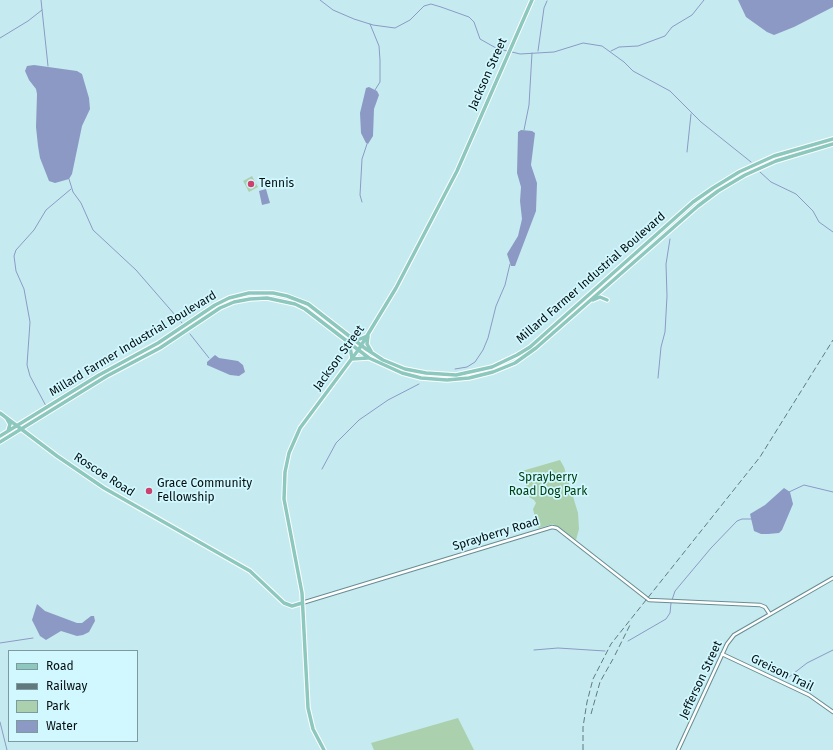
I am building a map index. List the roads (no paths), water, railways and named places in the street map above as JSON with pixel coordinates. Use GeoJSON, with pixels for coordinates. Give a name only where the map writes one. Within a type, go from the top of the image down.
{"type":"FeatureCollection","features":[{"type":"Feature","properties":{"kind":"main road","name":"Jackson Street"},"geometry":{"type":"LineString","coordinates":[[324,750],[313,729],[308,708],[300,581],[285,505],[286,464],[290,449],[300,428],[358,351],[396,288],[457,171],[532,0]]}},
{"type":"Feature","properties":{"kind":"main road","name":"Millard Farmer Industrial Boulevard"},"geometry":{"type":"LineString","coordinates":[[0,436],[99,375],[158,343],[215,305],[239,295],[268,293],[296,299],[308,304],[372,354],[400,367],[434,374],[468,373],[502,363],[530,347],[693,202],[713,188],[748,168],[774,156],[833,139]]}},
{"type":"Feature","properties":{"kind":"main road","name":"Millard Farmer Industrial Boulevard"},"geometry":{"type":"LineString","coordinates":[[0,442],[107,376],[160,348],[215,311],[239,301],[267,298],[295,304],[358,351],[396,371],[421,378],[452,380],[482,376],[503,368],[526,356],[698,206],[725,186],[776,161],[833,144]]}},
{"type":"Feature","properties":{"kind":"main road"},"geometry":{"type":"LineString","coordinates":[[585,305],[598,298],[607,300]]}},
{"type":"Feature","properties":{"kind":"main road"},"geometry":{"type":"LineString","coordinates":[[352,339],[360,339],[368,335]]}},
{"type":"Feature","properties":{"kind":"main road"},"geometry":{"type":"LineString","coordinates":[[368,335],[367,344],[372,354]]}},
{"type":"Feature","properties":{"kind":"main road"},"geometry":{"type":"LineString","coordinates":[[348,343],[352,351],[352,358],[369,358]]}},
{"type":"Feature","properties":{"kind":"main road","name":"Roscoe Road"},"geometry":{"type":"LineString","coordinates":[[0,413],[104,488],[250,571],[286,604],[294,606],[302,603]]}},
{"type":"Feature","properties":{"kind":"main road"},"geometry":{"type":"LineString","coordinates":[[5,416],[10,424],[8,431]]}},
{"type":"Feature","properties":{"kind":"main road"},"geometry":{"type":"LineString","coordinates":[[31,424],[32,436]]}},
{"type":"Feature","properties":{"kind":"street","name":"Sprayberry Road"},"geometry":{"type":"LineString","coordinates":[[302,603],[552,527],[557,528],[649,600],[760,605],[765,607],[769,613]]}},
{"type":"Feature","properties":{"kind":"street","name":"Jefferson Street"},"geometry":{"type":"LineString","coordinates":[[678,750],[700,705],[722,654],[734,635],[769,613],[833,578]]}},
{"type":"Feature","properties":{"kind":"street","name":"Greison Trail"},"geometry":{"type":"LineString","coordinates":[[722,654],[808,695],[833,712]]}},
{"type":"Feature","properties":{"kind":"water"},"geometry":{"type":"Polygon","coordinates":[[[738,0],[833,0],[833,7],[794,27],[774,35],[767,32],[746,17],[738,0]]]}},
{"type":"Feature","properties":{"kind":"water"},"geometry":{"type":"Polygon","coordinates":[[[34,65],[77,71],[82,74],[89,98],[90,109],[82,126],[72,174],[69,179],[55,183],[49,181],[40,158],[36,127],[37,94],[36,89],[29,80],[25,71],[27,66],[34,65]]]}},
{"type":"Feature","properties":{"kind":"water"},"geometry":{"type":"Polygon","coordinates":[[[369,87],[377,91],[379,95],[374,109],[373,136],[368,144],[361,133],[360,113],[366,88],[369,87]]]}},
{"type":"Feature","properties":{"kind":"water"},"geometry":{"type":"Polygon","coordinates":[[[521,130],[532,131],[535,133],[531,165],[537,183],[536,211],[515,266],[511,266],[507,254],[518,236],[522,219],[520,201],[521,187],[517,173],[518,132],[521,130]]]}},
{"type":"Feature","properties":{"kind":"water"},"geometry":{"type":"Polygon","coordinates":[[[266,189],[270,203],[262,205],[259,191],[266,189]]]}},
{"type":"Feature","properties":{"kind":"water"},"geometry":{"type":"Polygon","coordinates":[[[215,355],[219,358],[238,361],[243,365],[245,372],[239,376],[230,375],[207,365],[207,362],[215,355]]]}},
{"type":"Feature","properties":{"kind":"water"},"geometry":{"type":"Polygon","coordinates":[[[784,488],[790,492],[793,504],[782,530],[779,533],[768,534],[761,534],[754,531],[750,514],[765,505],[784,488]]]}},
{"type":"Feature","properties":{"kind":"water"},"geometry":{"type":"Polygon","coordinates":[[[37,604],[45,611],[77,623],[82,623],[91,616],[94,616],[95,621],[89,632],[83,635],[77,636],[61,631],[46,640],[40,636],[32,620],[37,604]]]}},
{"type":"Feature","properties":{"kind":"waterway"},"geometry":{"type":"LineString","coordinates":[[41,0],[48,66]]}},
{"type":"Feature","properties":{"kind":"waterway"},"geometry":{"type":"LineString","coordinates":[[320,0],[333,10],[354,19],[373,25],[395,28],[410,20],[424,6],[431,4],[469,17],[474,22],[480,39],[496,48],[507,51]]}},
{"type":"Feature","properties":{"kind":"waterway"},"geometry":{"type":"LineString","coordinates":[[611,51],[619,47],[638,46],[665,36],[672,27],[692,15],[704,0]]}},
{"type":"Feature","properties":{"kind":"waterway"},"geometry":{"type":"LineString","coordinates":[[538,51],[544,8],[547,1]]}},
{"type":"Feature","properties":{"kind":"waterway"},"geometry":{"type":"LineString","coordinates":[[0,38],[28,21],[42,10]]}},
{"type":"Feature","properties":{"kind":"waterway"},"geometry":{"type":"LineString","coordinates":[[370,24],[379,46],[380,82],[375,90]]}},
{"type":"Feature","properties":{"kind":"waterway"},"geometry":{"type":"LineString","coordinates":[[512,52],[520,54],[554,52],[583,43],[602,46],[624,62],[633,71],[670,91],[701,122],[751,162]]}},
{"type":"Feature","properties":{"kind":"waterway"},"geometry":{"type":"LineString","coordinates":[[524,130],[529,105],[532,53]]}},
{"type":"Feature","properties":{"kind":"waterway"},"geometry":{"type":"LineString","coordinates":[[687,152],[691,114]]}},
{"type":"Feature","properties":{"kind":"waterway"},"geometry":{"type":"LineString","coordinates":[[362,202],[360,195],[362,159],[367,144]]}},
{"type":"Feature","properties":{"kind":"waterway"},"geometry":{"type":"LineString","coordinates":[[760,172],[771,182],[796,194],[813,211],[819,222],[833,232]]}},
{"type":"Feature","properties":{"kind":"waterway"},"geometry":{"type":"LineString","coordinates":[[69,179],[73,192],[81,203],[93,230],[136,270],[182,323]]}},
{"type":"Feature","properties":{"kind":"waterway"},"geometry":{"type":"LineString","coordinates":[[46,406],[30,376],[27,365],[30,322],[24,289],[16,271],[14,256],[16,250],[34,230],[46,210],[71,189]]}},
{"type":"Feature","properties":{"kind":"waterway"},"geometry":{"type":"LineString","coordinates":[[658,378],[661,347],[665,332],[667,296],[666,264],[670,239]]}},
{"type":"Feature","properties":{"kind":"waterway"},"geometry":{"type":"LineString","coordinates":[[455,369],[467,367],[475,362],[483,350],[488,338],[496,306],[505,285],[510,264]]}},
{"type":"Feature","properties":{"kind":"waterway"},"geometry":{"type":"LineString","coordinates":[[190,334],[209,358]]}},
{"type":"Feature","properties":{"kind":"waterway"},"geometry":{"type":"LineString","coordinates":[[322,469],[336,443],[359,420],[388,400],[419,384]]}},
{"type":"Feature","properties":{"kind":"waterway"},"geometry":{"type":"LineString","coordinates":[[789,492],[804,485],[833,492]]}},
{"type":"Feature","properties":{"kind":"waterway"},"geometry":{"type":"LineString","coordinates":[[672,600],[675,591],[711,548],[737,521],[742,519],[752,519]]}},
{"type":"Feature","properties":{"kind":"waterway"},"geometry":{"type":"LineString","coordinates":[[628,641],[666,619],[670,613],[671,603]]}},
{"type":"Feature","properties":{"kind":"waterway"},"geometry":{"type":"LineString","coordinates":[[0,643],[33,638]]}},
{"type":"Feature","properties":{"kind":"waterway"},"geometry":{"type":"LineString","coordinates":[[534,650],[558,648],[605,651]]}},
{"type":"Feature","properties":{"kind":"waterway"},"geometry":{"type":"LineString","coordinates":[[789,677],[807,663],[833,650]]}},
{"type":"Feature","properties":{"kind":"waterway"},"geometry":{"type":"LineString","coordinates":[[0,722],[7,750]]}},
{"type":"Feature","properties":{"kind":"railway"},"geometry":{"type":"LineString","coordinates":[[583,750],[583,727],[593,679],[611,644],[760,457],[833,340]]}},
{"type":"Feature","properties":{"kind":"railway"},"geometry":{"type":"LineString","coordinates":[[615,655],[631,623]]}},
{"type":"Feature","properties":{"kind":"railway"},"geometry":{"type":"LineString","coordinates":[[591,714],[600,682],[613,659]]}},
{"type":"Feature","properties":{"kind":"place","name":"Tennis"},"geometry":{"type":"Point","coordinates":[251,184]}},
{"type":"Feature","properties":{"kind":"place","name":"Grace Community Fellowship"},"geometry":{"type":"Point","coordinates":[149,491]}},
{"type":"Feature","properties":{"kind":"park label","name":"Sprayberry Road Dog Park"},"geometry":{"type":"Point","coordinates":[548,485]}}]}
